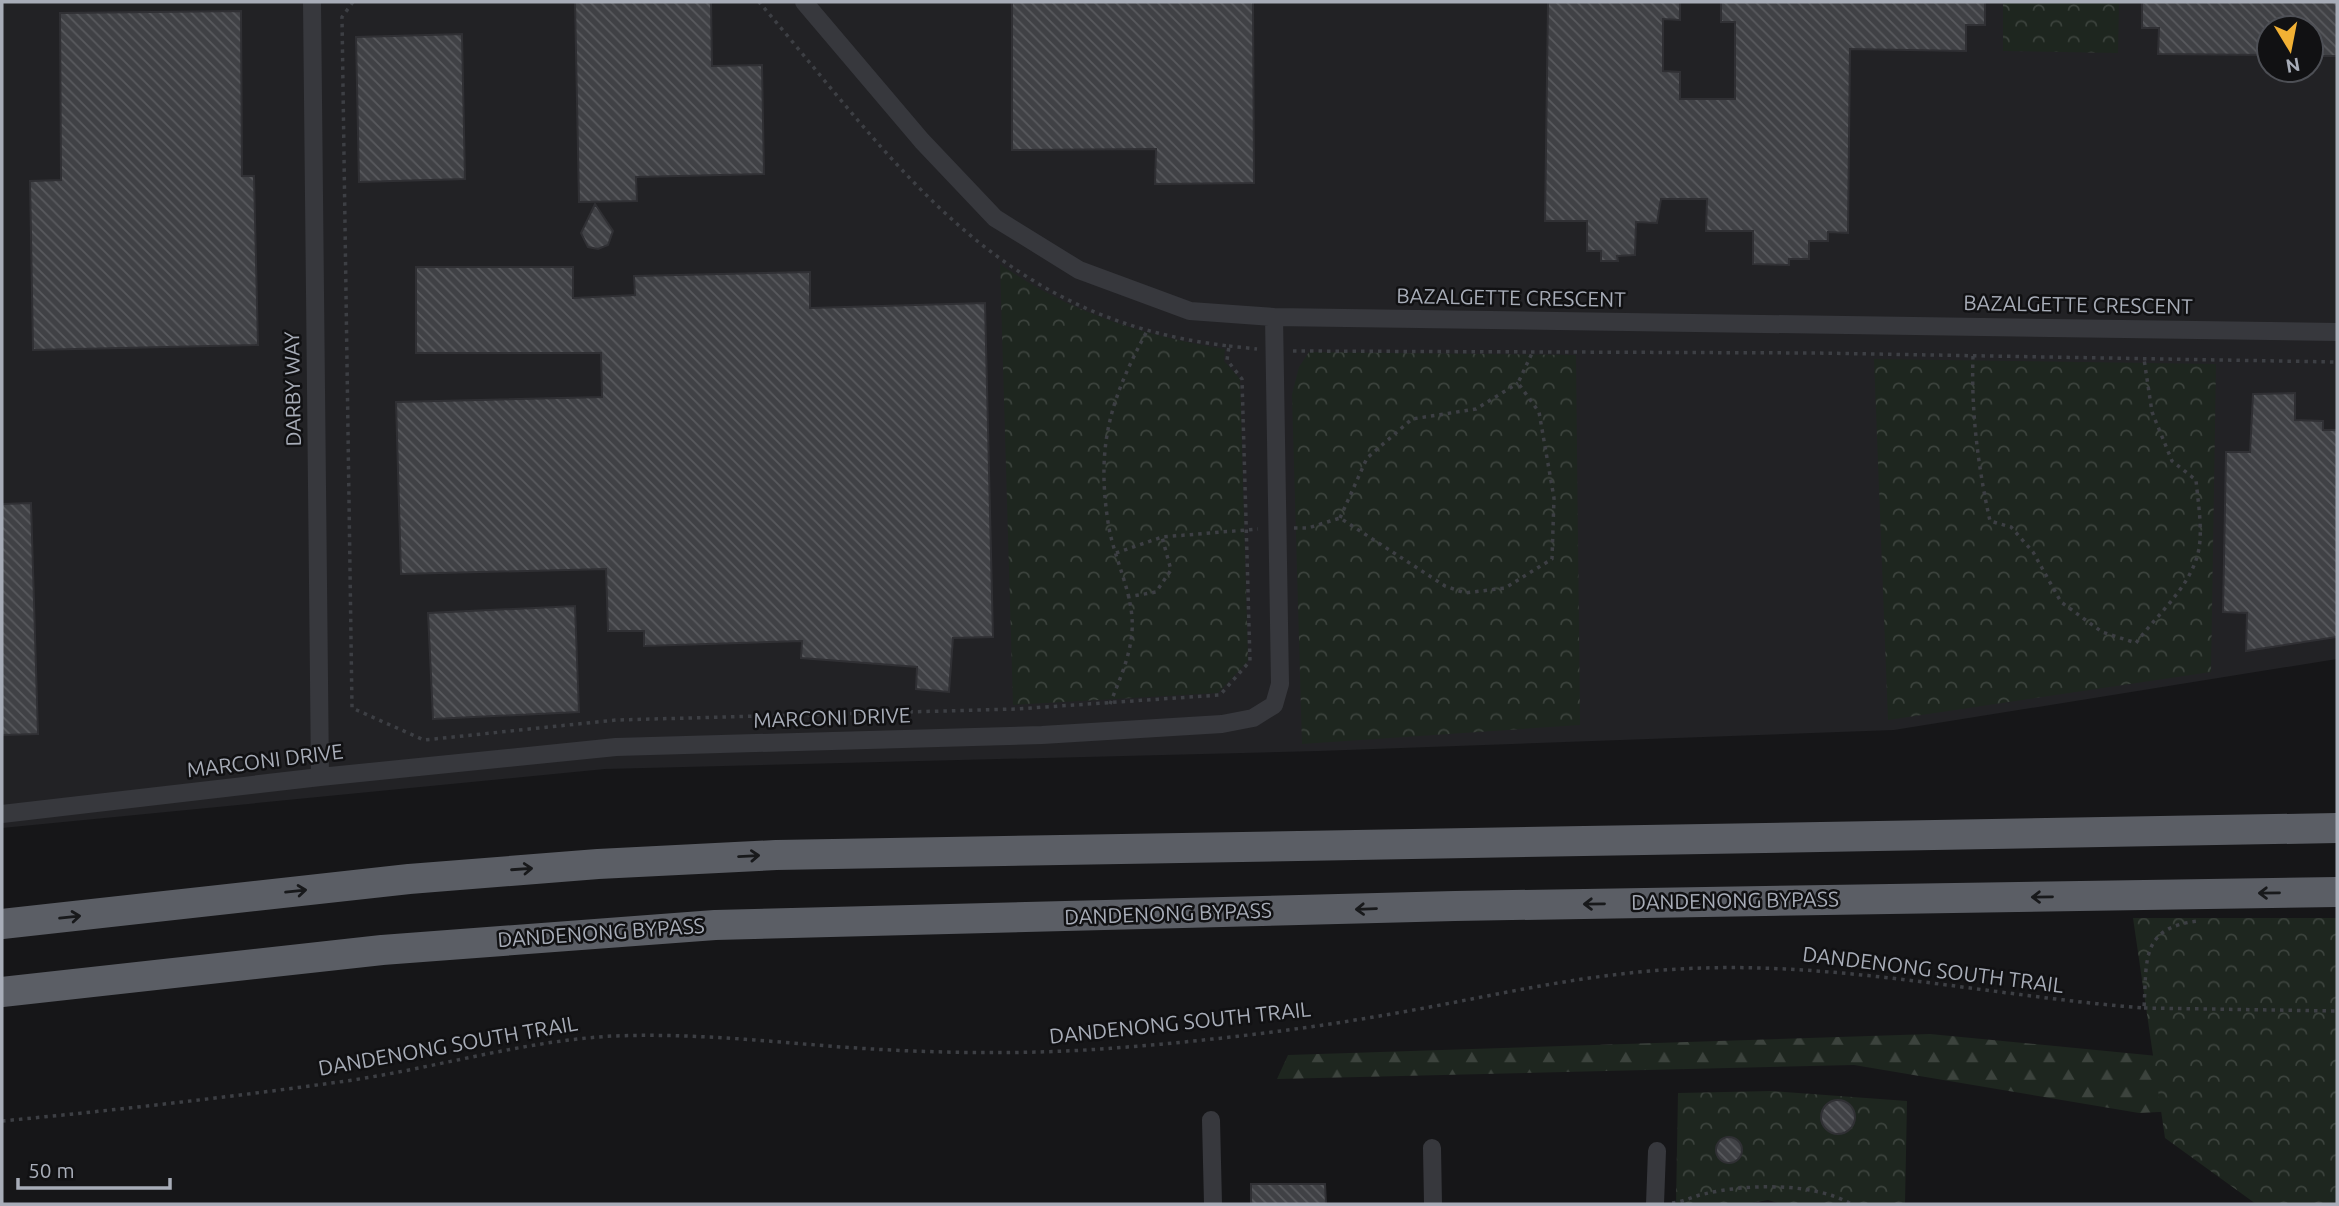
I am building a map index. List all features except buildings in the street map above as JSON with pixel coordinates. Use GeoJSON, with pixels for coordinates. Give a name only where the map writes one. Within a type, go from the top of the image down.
{"type":"FeatureCollection","features":[{"type":"Feature","properties":{"kind":"highway"},"geometry":{"type":"LineString","coordinates":[[2,924],[422,877],[776,855],[2337,828]]}},
{"type":"Feature","properties":{"kind":"highway","name":"DANDENONG BYPASS"},"geometry":{"type":"LineString","coordinates":[[2,992],[395,948],[715,925],[1469,906],[2337,892]]}},
{"type":"Feature","properties":{"kind":"street","name":"DARBY WAY"},"geometry":{"type":"LineString","coordinates":[[312,2],[320,776]]}},
{"type":"Feature","properties":{"kind":"street","name":"BAZALGETTE CRESCENT"},"geometry":{"type":"LineString","coordinates":[[804,2],[922,141],[995,218],[1079,270],[1190,311],[1273,317],[2337,332]]}},
{"type":"Feature","properties":{"kind":"street","name":"MARCONI DRIVE"},"geometry":{"type":"LineString","coordinates":[[2,814],[320,776],[616,747],[1042,736],[1222,724],[1253,718],[1274,705],[1280,684],[1273,317]]}},
{"type":"Feature","properties":{"kind":"street"},"geometry":{"type":"LineString","coordinates":[[1211,1120],[1213,1204]]}},
{"type":"Feature","properties":{"kind":"street"},"geometry":{"type":"LineString","coordinates":[[1432,1148],[1433,1204]]}},
{"type":"Feature","properties":{"kind":"street"},"geometry":{"type":"LineString","coordinates":[[1655,1204],[1657,1151]]}},
{"type":"Feature","properties":{"kind":"path"},"geometry":{"type":"LineString","coordinates":[[353,2],[342,17],[352,708],[424,740],[616,720],[1110,704],[1220,695],[1250,662],[1242,379],[1227,360],[1229,346]]}},
{"type":"Feature","properties":{"kind":"path"},"geometry":{"type":"LineString","coordinates":[[759,2],[939,211],[965,233],[1036,284],[1084,308],[1147,331],[1187,341],[1274,351],[1533,351],[2337,362]]}},
{"type":"Feature","properties":{"kind":"path"},"geometry":{"type":"LineString","coordinates":[[1110,704],[1131,642],[1132,629],[1127,597],[1108,522],[1105,445],[1112,406],[1122,378],[1147,331]]}},
{"type":"Feature","properties":{"kind":"path"},"geometry":{"type":"LineString","coordinates":[[1116,553],[1162,537],[1308,528],[1340,518],[1367,458],[1412,419],[1476,409],[1518,383],[1533,351]]}},
{"type":"Feature","properties":{"kind":"path"},"geometry":{"type":"LineString","coordinates":[[1973,356],[1971,392],[1982,485],[1990,521],[2011,527],[2033,552],[2061,602],[2102,632],[2136,643],[2180,590],[2198,556],[2199,528],[2196,480],[2172,461],[2152,412],[2144,359]]}},
{"type":"Feature","properties":{"kind":"path"},"geometry":{"type":"LineString","coordinates":[[1340,518],[1445,586],[1465,593],[1505,587],[1552,559],[1554,498],[1539,412],[1518,383]]}},
{"type":"Feature","properties":{"kind":"path"},"geometry":{"type":"LineString","coordinates":[[1127,597],[1156,592],[1171,570],[1162,537]]}},
{"type":"Feature","properties":{"kind":"path"},"geometry":{"type":"LineString","coordinates":[[2144,1008],[2149,948],[2157,934],[2186,922],[2212,919]]}},
{"type":"Feature","properties":{"kind":"path","name":"DANDENONG SOUTH TRAIL"},"geometry":{"type":"LineString","coordinates":[[2,1121],[351,1080],[503,1048],[562,1041],[689,1035],[924,1052],[1050,1053],[1231,1039],[1395,1013],[1554,981],[1684,968],[1747,967],[1862,973],[2027,997],[2144,1008],[2243,1012],[2337,1011]]}},
{"type":"Feature","properties":{"kind":"path"},"geometry":{"type":"LineString","coordinates":[[1655,1204],[1684,1202],[1703,1194],[1735,1190],[1807,1188],[1826,1192],[1851,1204]]}},
{"type":"Feature","properties":{"kind":"shaded area"},"geometry":{"type":"Polygon","coordinates":[[[2,2],[2337,2],[2337,659],[1894,730],[1319,751],[605,769],[2,828],[2,2]]]}},
{"type":"Feature","properties":{"kind":"green space"},"geometry":{"type":"Polygon","coordinates":[[[2003,2],[2119,2],[2118,53],[2003,51],[2003,2]]]}},
{"type":"Feature","properties":{"kind":"green space"},"geometry":{"type":"Polygon","coordinates":[[[1000,264],[1052,296],[1108,320],[1165,337],[1225,349],[1224,361],[1240,379],[1248,661],[1218,693],[1013,705],[1000,264]]]}},
{"type":"Feature","properties":{"kind":"green space"},"geometry":{"type":"Polygon","coordinates":[[[1309,352],[1576,355],[1580,725],[1302,744],[1292,395],[1299,367],[1309,352]]]}},
{"type":"Feature","properties":{"kind":"green space"},"geometry":{"type":"Polygon","coordinates":[[[1874,359],[2216,364],[2211,672],[1888,720],[1874,359]]]}},
{"type":"Feature","properties":{"kind":"green space"},"geometry":{"type":"Polygon","coordinates":[[[2133,918],[2337,918],[2337,1204],[2256,1204],[2165,1138],[2133,918]]]}},
{"type":"Feature","properties":{"kind":"green space"},"geometry":{"type":"Polygon","coordinates":[[[1930,1034],[2168,1057],[2337,1121],[2260,1107],[2139,1113],[1854,1065],[1277,1079],[1288,1055],[1930,1034]]]}},
{"type":"Feature","properties":{"kind":"green space"},"geometry":{"type":"Polygon","coordinates":[[[1771,1091],[1907,1101],[1905,1204],[1781,1204],[1768,1200],[1746,1204],[1676,1204],[1678,1093],[1771,1091]]]}}]}
